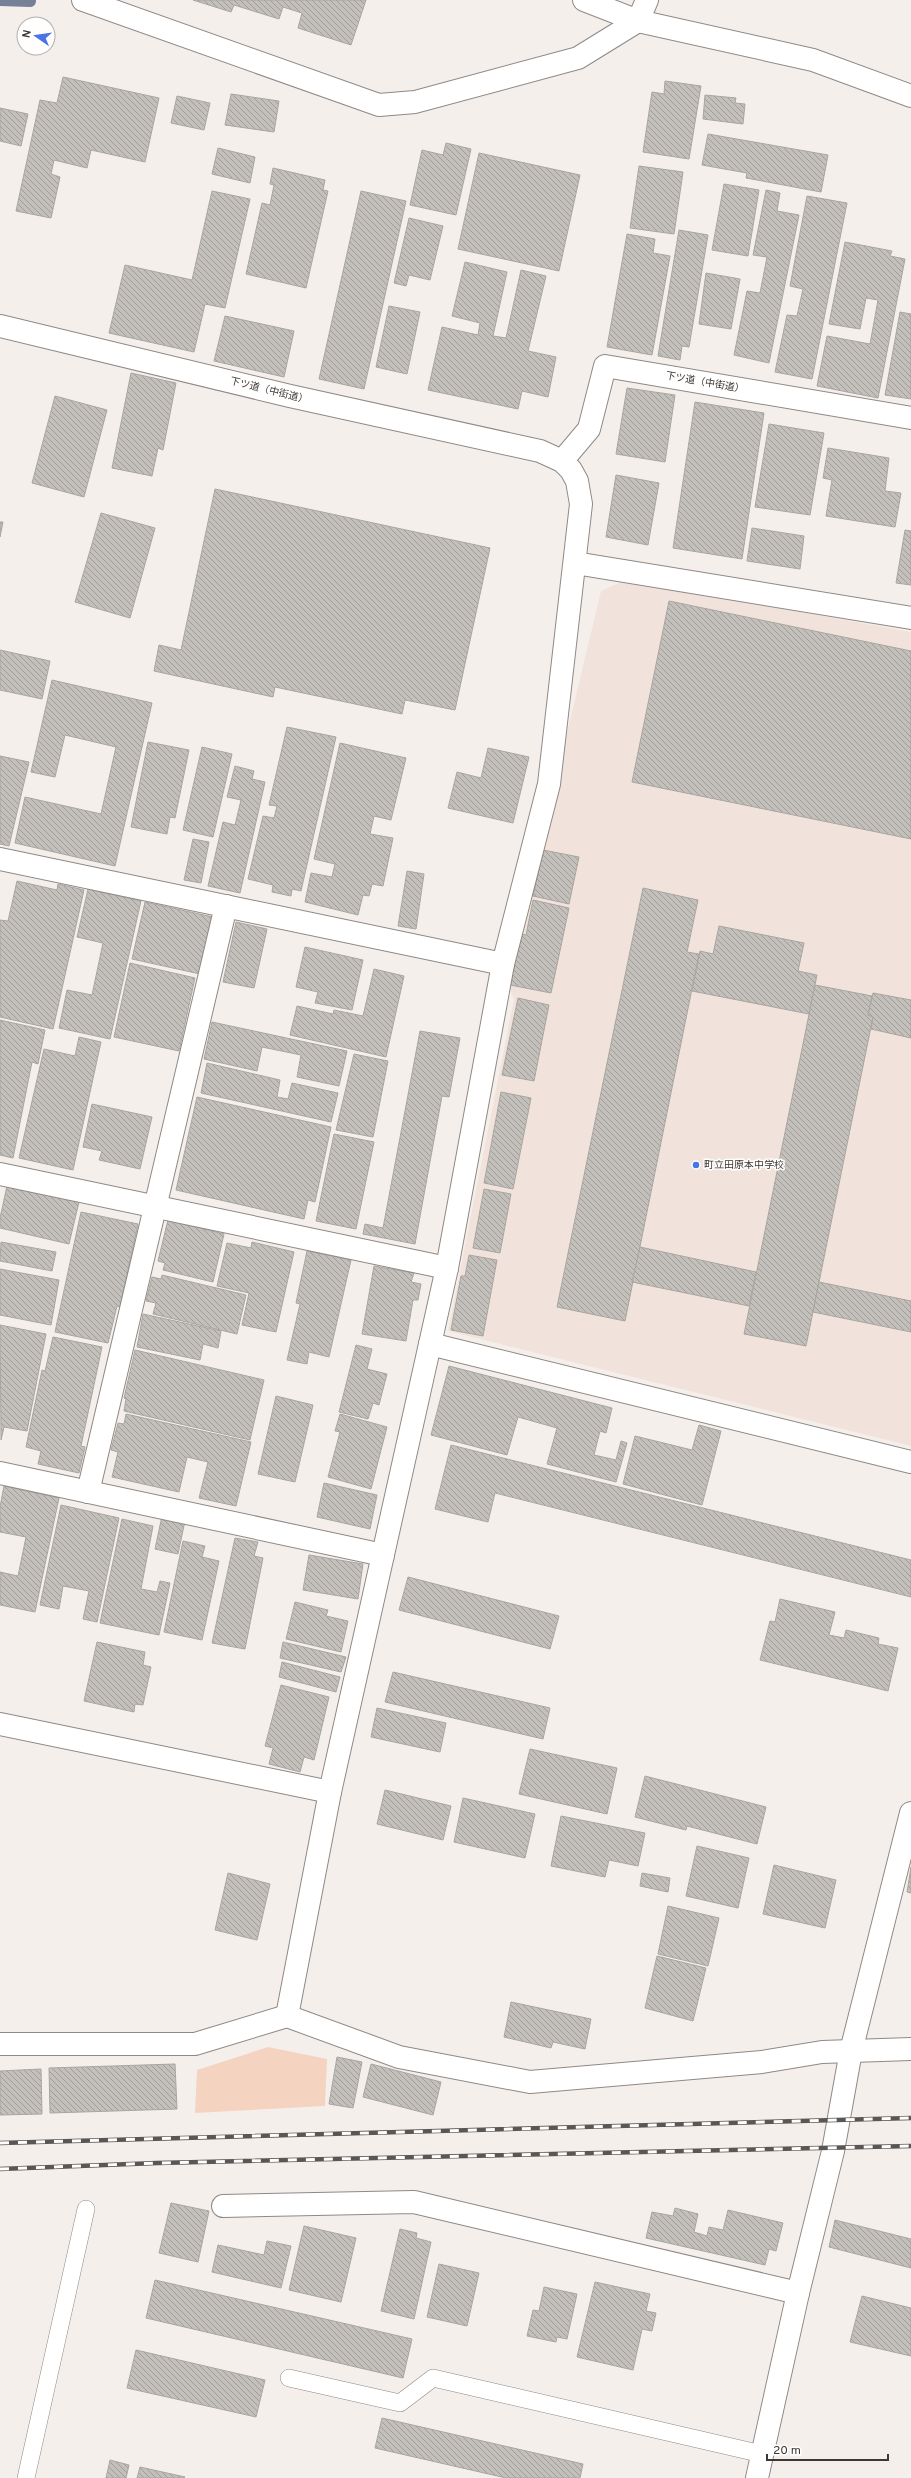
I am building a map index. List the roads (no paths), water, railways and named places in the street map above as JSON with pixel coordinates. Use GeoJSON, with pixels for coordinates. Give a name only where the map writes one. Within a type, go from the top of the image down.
{"type":"FeatureCollection","features":[{"type":"Feature","properties":{"kind":"street"},"geometry":{"type":"LineString","coordinates":[[83,0],[379,105],[415,102],[578,58],[643,10]]}},
{"type":"Feature","properties":{"kind":"street"},"geometry":{"type":"LineString","coordinates":[[584,0],[643,10],[813,60],[911,96]]}},
{"type":"Feature","properties":{"kind":"street","name":"下ツ道（中街道）"},"geometry":{"type":"LineString","coordinates":[[0,326],[298,398],[540,451],[562,461],[589,429],[605,366],[911,418]]}},
{"type":"Feature","properties":{"kind":"street"},"geometry":{"type":"LineString","coordinates":[[287,2016],[330,1792],[447,1268],[503,964],[549,784],[575,563],[580,492],[577,481],[562,461]]}},
{"type":"Feature","properties":{"kind":"street"},"geometry":{"type":"LineString","coordinates":[[575,563],[911,618]]}},
{"type":"Feature","properties":{"kind":"street"},"geometry":{"type":"LineString","coordinates":[[0,859],[503,964]]}},
{"type":"Feature","properties":{"kind":"street"},"geometry":{"type":"LineString","coordinates":[[88,1492],[226,906]]}},
{"type":"Feature","properties":{"kind":"street"},"geometry":{"type":"LineString","coordinates":[[0,1174],[447,1268]]}},
{"type":"Feature","properties":{"kind":"street"},"geometry":{"type":"LineString","coordinates":[[430,1344],[911,1462]]}},
{"type":"Feature","properties":{"kind":"street"},"geometry":{"type":"LineString","coordinates":[[0,1473],[383,1555]]}},
{"type":"Feature","properties":{"kind":"street"},"geometry":{"type":"LineString","coordinates":[[0,1724],[330,1792]]}},
{"type":"Feature","properties":{"kind":"street"},"geometry":{"type":"LineString","coordinates":[[757,2478],[798,2293],[833,2151],[851,2051],[911,1813]]}},
{"type":"Feature","properties":{"kind":"street"},"geometry":{"type":"LineString","coordinates":[[0,2044],[195,2044],[287,2016],[399,2057],[530,2082],[762,2062],[822,2052],[911,2049]]}},
{"type":"Feature","properties":{"kind":"street"},"geometry":{"type":"LineString","coordinates":[[223,2206],[414,2202],[798,2293]]}},
{"type":"Feature","properties":{"kind":"lane"},"geometry":{"type":"LineString","coordinates":[[26,2478],[86,2209]]}},
{"type":"Feature","properties":{"kind":"lane"},"geometry":{"type":"LineString","coordinates":[[289,2378],[400,2403],[433,2378],[762,2454]]}},
{"type":"Feature","properties":{"kind":"waterway"},"geometry":{"type":"LineString","coordinates":[[0,0],[30,1]]}},
{"type":"Feature","properties":{"kind":"railway"},"geometry":{"type":"LineString","coordinates":[[0,2143],[911,2118]]}},
{"type":"Feature","properties":{"kind":"railway"},"geometry":{"type":"LineString","coordinates":[[0,2169],[157,2163],[911,2146]]}},
{"type":"Feature","properties":{"kind":"place","name":"町立田原本中学校"},"geometry":{"type":"Point","coordinates":[696,1165]}}]}
